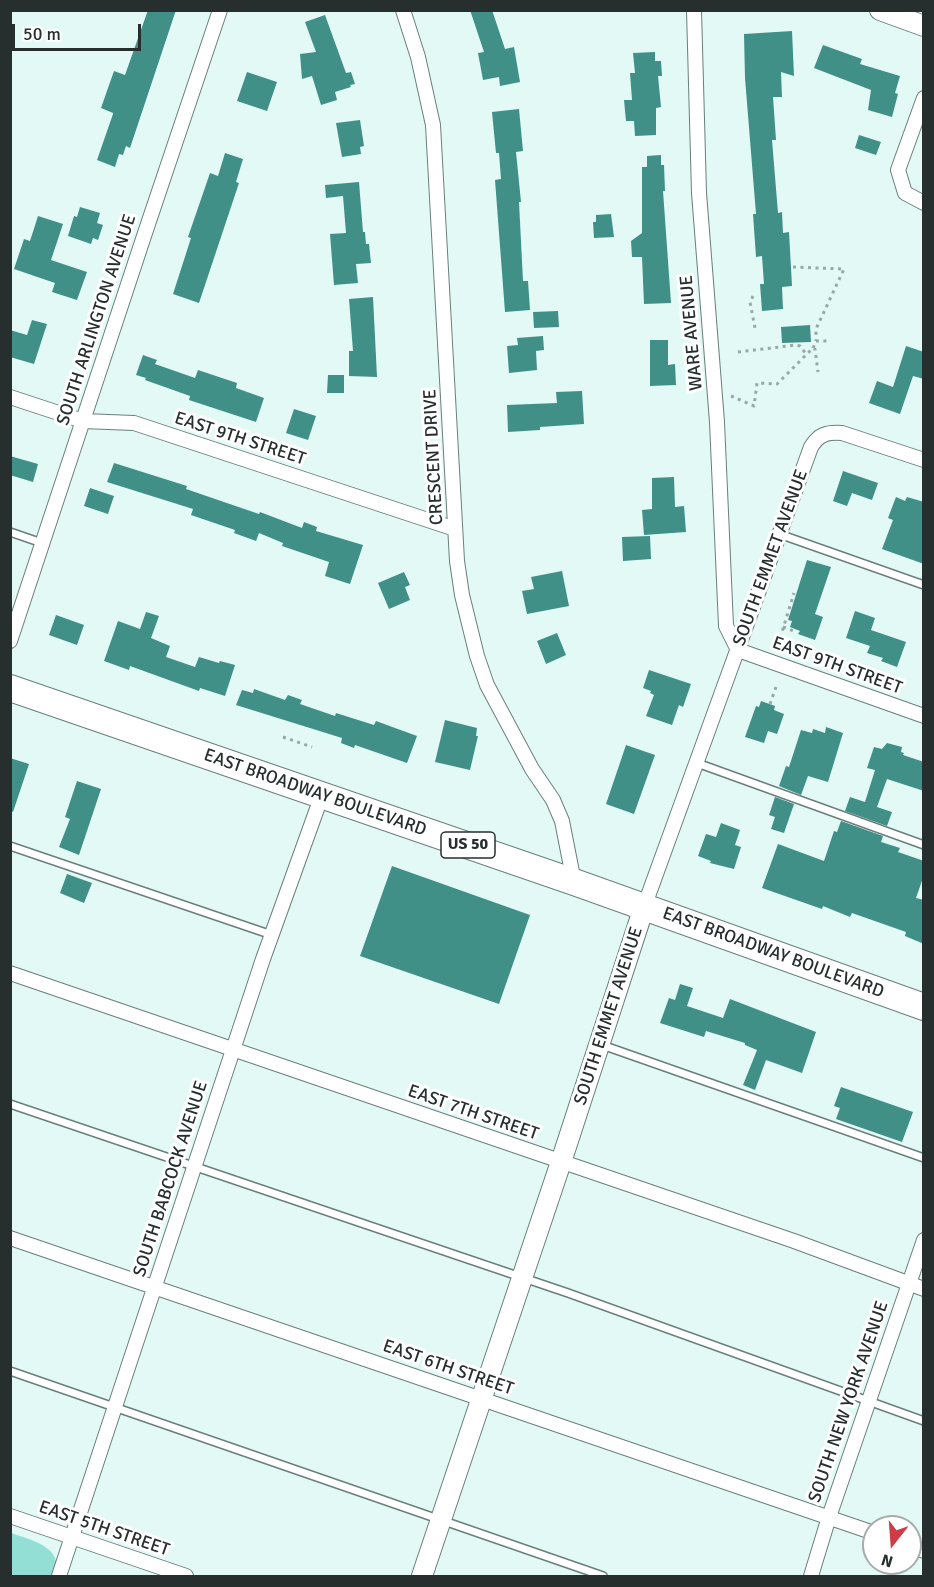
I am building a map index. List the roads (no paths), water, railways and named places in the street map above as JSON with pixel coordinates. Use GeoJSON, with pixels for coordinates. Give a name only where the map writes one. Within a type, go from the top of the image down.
{"type":"FeatureCollection","features":[{"type":"Feature","properties":{"kind":"highway","name":"EAST BROADWAY BOULEVARD"},"geometry":{"type":"LineString","coordinates":[[10,688],[574,882],[924,1007]]}},
{"type":"Feature","properties":{"kind":"street","name":"SOUTH ARLINGTON AVENUE"},"geometry":{"type":"LineString","coordinates":[[10,641],[220,10]]}},
{"type":"Feature","properties":{"kind":"street","name":"CRESCENT DRIVE"},"geometry":{"type":"LineString","coordinates":[[403,10],[418,57],[433,125],[455,529],[462,595],[477,656],[487,685],[532,769],[553,800],[562,820],[574,882]]}},
{"type":"Feature","properties":{"kind":"street","name":"WARE AVENUE"},"geometry":{"type":"LineString","coordinates":[[694,10],[699,193],[717,422],[726,626],[738,650]]}},
{"type":"Feature","properties":{"kind":"street"},"geometry":{"type":"LineString","coordinates":[[880,10],[924,26]]}},
{"type":"Feature","properties":{"kind":"street"},"geometry":{"type":"LineString","coordinates":[[924,98],[898,170],[905,193],[924,203]]}},
{"type":"Feature","properties":{"kind":"street","name":"EAST 9TH STREET"},"geometry":{"type":"LineString","coordinates":[[10,397],[83,421],[134,423],[455,529]]}},
{"type":"Feature","properties":{"kind":"street","name":"SOUTH EMMET AVENUE"},"geometry":{"type":"LineString","coordinates":[[422,1576],[644,907],[811,447],[817,437],[827,432],[842,433],[924,460]]}},
{"type":"Feature","properties":{"kind":"street","name":"EAST 9TH STREET"},"geometry":{"type":"LineString","coordinates":[[738,650],[924,716]]}},
{"type":"Feature","properties":{"kind":"street","name":"SOUTH BABCOCK AVENUE"},"geometry":{"type":"LineString","coordinates":[[59,1576],[233,1050],[322,795]]}},
{"type":"Feature","properties":{"kind":"street","name":"EAST 7TH STREET"},"geometry":{"type":"LineString","coordinates":[[10,974],[794,1241],[924,1289]]}},
{"type":"Feature","properties":{"kind":"street","name":"EAST 6TH STREET"},"geometry":{"type":"LineString","coordinates":[[10,1238],[862,1529]]}},
{"type":"Feature","properties":{"kind":"street","name":"SOUTH NEW YORK AVENUE"},"geometry":{"type":"LineString","coordinates":[[811,1576],[924,1240]]}},
{"type":"Feature","properties":{"kind":"street","name":"EAST 5TH STREET"},"geometry":{"type":"LineString","coordinates":[[10,1516],[186,1576]]}},
{"type":"Feature","properties":{"kind":"lane"},"geometry":{"type":"LineString","coordinates":[[10,532],[43,543]]}},
{"type":"Feature","properties":{"kind":"lane"},"geometry":{"type":"LineString","coordinates":[[779,534],[924,585]]}},
{"type":"Feature","properties":{"kind":"lane"},"geometry":{"type":"LineString","coordinates":[[697,763],[924,845]]}},
{"type":"Feature","properties":{"kind":"lane"},"geometry":{"type":"LineString","coordinates":[[10,846],[273,935]]}},
{"type":"Feature","properties":{"kind":"lane"},"geometry":{"type":"LineString","coordinates":[[599,1044],[924,1158]]}},
{"type":"Feature","properties":{"kind":"lane"},"geometry":{"type":"LineString","coordinates":[[10,1104],[522,1278],[924,1421]]}},
{"type":"Feature","properties":{"kind":"lane"},"geometry":{"type":"LineString","coordinates":[[10,1371],[603,1576]]}}]}
